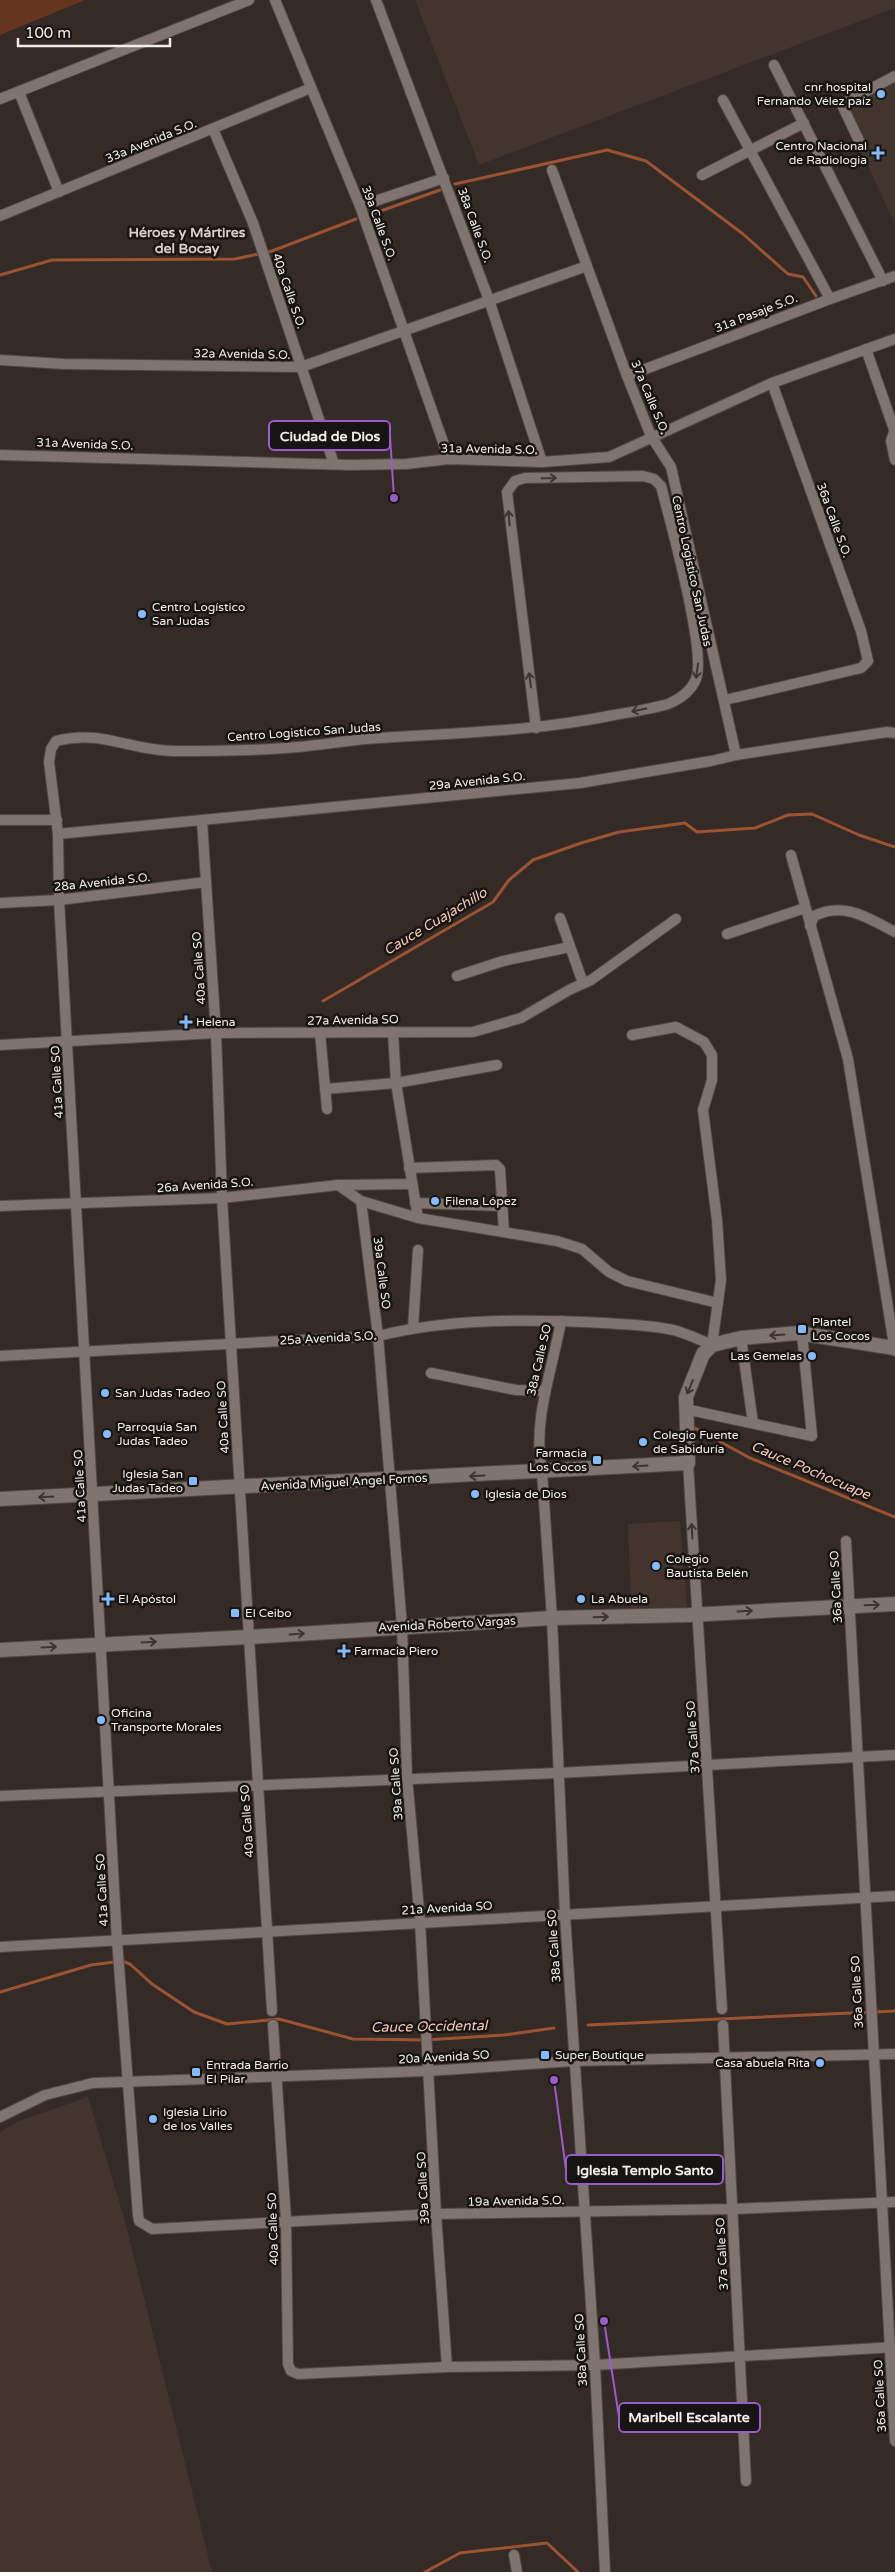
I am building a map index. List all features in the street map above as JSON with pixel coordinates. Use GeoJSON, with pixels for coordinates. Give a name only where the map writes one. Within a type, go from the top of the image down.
{"type":"FeatureCollection","features":[{"type":"Feature","properties":{"kind":"street"},"geometry":{"type":"LineString","coordinates":[[0,99],[249,0]]}},
{"type":"Feature","properties":{"kind":"street","name":"39a Calle S.O."},"geometry":{"type":"LineString","coordinates":[[275,0],[360,206],[402,330],[449,459]]}},
{"type":"Feature","properties":{"kind":"street","name":"38a Calle S.O."},"geometry":{"type":"LineString","coordinates":[[376,0],[489,300],[542,462]]}},
{"type":"Feature","properties":{"kind":"street"},"geometry":{"type":"LineString","coordinates":[[774,65],[883,281]]}},
{"type":"Feature","properties":{"kind":"street"},"geometry":{"type":"LineString","coordinates":[[862,147],[843,107],[844,103],[895,76]]}},
{"type":"Feature","properties":{"kind":"street","name":"33a Avenida S.O."},"geometry":{"type":"LineString","coordinates":[[0,216],[311,88]]}},
{"type":"Feature","properties":{"kind":"street"},"geometry":{"type":"LineString","coordinates":[[18,92],[58,192]]}},
{"type":"Feature","properties":{"kind":"street"},"geometry":{"type":"LineString","coordinates":[[723,100],[830,298]]}},
{"type":"Feature","properties":{"kind":"street"},"geometry":{"type":"LineString","coordinates":[[702,175],[804,123]]}},
{"type":"Feature","properties":{"kind":"street","name":"40a Calle S.O."},"geometry":{"type":"LineString","coordinates":[[213,128],[253,223],[334,464]]}},
{"type":"Feature","properties":{"kind":"street","name":"37a Calle S.O."},"geometry":{"type":"LineString","coordinates":[[552,170],[627,376],[651,436],[671,467],[736,755]]}},
{"type":"Feature","properties":{"kind":"street"},"geometry":{"type":"LineString","coordinates":[[360,206],[444,178]]}},
{"type":"Feature","properties":{"kind":"street","name":"32a Avenida S.O."},"geometry":{"type":"LineString","coordinates":[[0,360],[64,364],[301,367],[587,266]]}},
{"type":"Feature","properties":{"kind":"street","name":"31a Pasaje S.O."},"geometry":{"type":"LineString","coordinates":[[627,376],[830,298],[895,276]]}},
{"type":"Feature","properties":{"kind":"street","name":"31a Avenida S.O."},"geometry":{"type":"LineString","coordinates":[[0,455],[334,464],[406,464],[449,459],[542,462],[608,457],[772,383],[895,339]]}},
{"type":"Feature","properties":{"kind":"street"},"geometry":{"type":"LineString","coordinates":[[866,350],[895,432],[891,441],[895,460]]}},
{"type":"Feature","properties":{"kind":"street","name":"36a Calle S.O."},"geometry":{"type":"LineString","coordinates":[[725,700],[865,666],[868,661],[861,631],[772,383]]}},
{"type":"Feature","properties":{"kind":"street","name":"Centro Logistico San Judas"},"geometry":{"type":"LineString","coordinates":[[51,749],[56,741],[81,736],[111,738],[138,747],[168,751],[296,747],[365,739],[536,728],[594,719],[669,703],[685,695],[696,679],[699,666],[697,643],[690,608],[661,486],[654,479],[643,476],[525,478],[515,480],[507,492],[536,728]]}},
{"type":"Feature","properties":{"kind":"street","name":"29a Avenida S.O."},"geometry":{"type":"LineString","coordinates":[[58,834],[580,783],[736,755],[895,733]]}},
{"type":"Feature","properties":{"kind":"street","name":"41a Calle SO"},"geometry":{"type":"LineString","coordinates":[[51,749],[49,762],[58,834],[59,900],[117,1940],[120,1955],[140,2221]]}},
{"type":"Feature","properties":{"kind":"street"},"geometry":{"type":"LineString","coordinates":[[0,820],[57,820]]}},
{"type":"Feature","properties":{"kind":"street","name":"40a Calle SO"},"geometry":{"type":"LineString","coordinates":[[202,821],[216,1033],[222,1198],[272,2011]]}},
{"type":"Feature","properties":{"kind":"street"},"geometry":{"type":"LineString","coordinates":[[712,1344],[741,1338],[802,1334],[895,1349],[848,1059],[791,855]]}},
{"type":"Feature","properties":{"kind":"street","name":"28a Avenida S.O."},"geometry":{"type":"LineString","coordinates":[[0,903],[59,900],[206,882]]}},
{"type":"Feature","properties":{"kind":"street"},"geometry":{"type":"LineString","coordinates":[[727,934],[805,908]]}},
{"type":"Feature","properties":{"kind":"street"},"geometry":{"type":"LineString","coordinates":[[810,926],[814,916],[834,910],[854,911],[895,932]]}},
{"type":"Feature","properties":{"kind":"street"},"geometry":{"type":"LineString","coordinates":[[560,918],[584,983]]}},
{"type":"Feature","properties":{"kind":"street","name":"27a Avenida SO"},"geometry":{"type":"LineString","coordinates":[[0,1045],[216,1033],[473,1032],[521,1018],[584,983],[676,919]]}},
{"type":"Feature","properties":{"kind":"street"},"geometry":{"type":"LineString","coordinates":[[457,976],[503,961],[570,947]]}},
{"type":"Feature","properties":{"kind":"street"},"geometry":{"type":"LineString","coordinates":[[632,1035],[676,1027],[704,1042],[712,1055],[712,1080],[702,1110],[717,1220],[721,1280],[712,1344],[704,1354],[686,1397],[688,1463]]}},
{"type":"Feature","properties":{"kind":"street"},"geometry":{"type":"LineString","coordinates":[[393,1032],[396,1083],[418,1218]]}},
{"type":"Feature","properties":{"kind":"street"},"geometry":{"type":"LineString","coordinates":[[320,1033],[327,1110]]}},
{"type":"Feature","properties":{"kind":"street"},"geometry":{"type":"LineString","coordinates":[[325,1089],[396,1083],[497,1066]]}},
{"type":"Feature","properties":{"kind":"street"},"geometry":{"type":"LineString","coordinates":[[409,1168],[496,1165],[500,1169],[504,1232]]}},
{"type":"Feature","properties":{"kind":"street","name":"26a Avenida S.O."},"geometry":{"type":"LineString","coordinates":[[0,1206],[222,1198],[338,1185],[412,1184]]}},
{"type":"Feature","properties":{"kind":"street"},"geometry":{"type":"LineString","coordinates":[[338,1185],[361,1201],[418,1218],[557,1241],[582,1250],[609,1272],[627,1281],[718,1302]]}},
{"type":"Feature","properties":{"kind":"street","name":"39a Calle SO"},"geometry":{"type":"LineString","coordinates":[[361,1201],[378,1336],[402,1626],[407,1777],[420,1922],[436,2214],[447,2366]]}},
{"type":"Feature","properties":{"kind":"street"},"geometry":{"type":"LineString","coordinates":[[415,1203],[502,1206]]}},
{"type":"Feature","properties":{"kind":"street"},"geometry":{"type":"LineString","coordinates":[[413,1328],[418,1250]]}},
{"type":"Feature","properties":{"kind":"street","name":"25a Avenida S.O."},"geometry":{"type":"LineString","coordinates":[[0,1356],[378,1336],[413,1328],[494,1321],[561,1321],[637,1325],[676,1331],[712,1344]]}},
{"type":"Feature","properties":{"kind":"street","name":"38a Calle SO"},"geometry":{"type":"LineString","coordinates":[[561,1321],[550,1376],[544,1391],[538,1450],[542,1472],[552,1618],[564,1915],[595,2365],[605,2572]]}},
{"type":"Feature","properties":{"kind":"street"},"geometry":{"type":"LineString","coordinates":[[685,1409],[812,1436],[802,1334]]}},
{"type":"Feature","properties":{"kind":"street"},"geometry":{"type":"LineString","coordinates":[[741,1338],[753,1424]]}},
{"type":"Feature","properties":{"kind":"street"},"geometry":{"type":"LineString","coordinates":[[431,1373],[516,1390],[544,1391]]}},
{"type":"Feature","properties":{"kind":"street","name":"Avenida Miguel Angel Fornos"},"geometry":{"type":"LineString","coordinates":[[0,1499],[240,1488],[688,1463]]}},
{"type":"Feature","properties":{"kind":"street","name":"37a Calle SO"},"geometry":{"type":"LineString","coordinates":[[688,1463],[722,2009]]}},
{"type":"Feature","properties":{"kind":"street","name":"36a Calle SO"},"geometry":{"type":"LineString","coordinates":[[846,1541],[873,2056],[892,2347],[895,2441]]}},
{"type":"Feature","properties":{"kind":"street","name":"Avenida Roberto Vargas"},"geometry":{"type":"LineString","coordinates":[[0,1650],[552,1618],[696,1614],[895,1604]]}},
{"type":"Feature","properties":{"kind":"street"},"geometry":{"type":"LineString","coordinates":[[0,1796],[558,1772],[895,1755]]}},
{"type":"Feature","properties":{"kind":"street","name":"21a Avenida SO"},"geometry":{"type":"LineString","coordinates":[[0,1947],[865,1896],[895,1896]]}},
{"type":"Feature","properties":{"kind":"street","name":"40a Calle SO"},"geometry":{"type":"LineString","coordinates":[[273,2025],[286,2220],[288,2364],[291,2371],[298,2374],[447,2366]]}},
{"type":"Feature","properties":{"kind":"street","name":"37a Calle SO"},"geometry":{"type":"LineString","coordinates":[[723,2025],[746,2481]]}},
{"type":"Feature","properties":{"kind":"street","name":"20a Avenida SO"},"geometry":{"type":"LineString","coordinates":[[0,2117],[45,2095],[93,2083],[429,2071],[574,2061],[873,2056],[895,2054]]}},
{"type":"Feature","properties":{"kind":"street","name":"19a Avenida S.O."},"geometry":{"type":"LineString","coordinates":[[140,2221],[152,2228],[436,2214],[732,2209],[895,2202]]}},
{"type":"Feature","properties":{"kind":"street"},"geometry":{"type":"LineString","coordinates":[[447,2366],[595,2365],[739,2358],[892,2347]]}},
{"type":"Feature","properties":{"kind":"street"},"geometry":{"type":"LineString","coordinates":[[514,2555],[517,2572]]}},
{"type":"Feature","properties":{"kind":"shaded area"},"geometry":{"type":"Polygon","coordinates":[[[0,0],[85,0],[0,35],[0,0]]]}},
{"type":"Feature","properties":{"kind":"shaded area"},"geometry":{"type":"Polygon","coordinates":[[[415,0],[895,0],[895,8],[479,165],[415,0]]]}},
{"type":"Feature","properties":{"kind":"shaded area","name":"Centro Nacional de Radiologia"},"geometry":{"type":"Polygon","coordinates":[[[895,71],[895,224],[837,100],[895,71]]]}},
{"type":"Feature","properties":{"kind":"shaded area","name":"Colegio Bautista Belén"},"geometry":{"type":"Polygon","coordinates":[[[680,1521],[687,1607],[631,1608],[628,1524],[680,1521]]]}},
{"type":"Feature","properties":{"kind":"shaded area"},"geometry":{"type":"Polygon","coordinates":[[[88,2097],[125,2221],[212,2572],[0,2572],[0,2132],[19,2121],[88,2097]]]}},
{"type":"Feature","properties":{"kind":"waterway"},"geometry":{"type":"LineString","coordinates":[[455,184],[607,150],[646,161],[743,234],[788,274],[803,277],[816,296]]}},
{"type":"Feature","properties":{"kind":"waterway"},"geometry":{"type":"LineString","coordinates":[[372,214],[440,190]]}},
{"type":"Feature","properties":{"kind":"waterway"},"geometry":{"type":"LineString","coordinates":[[0,275],[52,260],[235,259],[272,251],[356,219]]}},
{"type":"Feature","properties":{"kind":"waterway","name":"Cauce Cuajachillo"},"geometry":{"type":"LineString","coordinates":[[323,1001],[493,902],[509,880],[533,860],[619,832],[685,823],[697,832],[755,828],[788,815],[812,814],[859,835],[895,847]]}},
{"type":"Feature","properties":{"kind":"waterway","name":"Cauce Pochocuape"},"geometry":{"type":"LineString","coordinates":[[693,1427],[750,1458],[895,1517]]}},
{"type":"Feature","properties":{"kind":"waterway","name":"Cauce Occidental"},"geometry":{"type":"LineString","coordinates":[[0,1992],[91,1965],[122,1961],[130,1964],[152,1984],[194,2012],[227,2024],[279,2019],[353,2039],[426,2040],[504,2035],[554,2028]]}},
{"type":"Feature","properties":{"kind":"waterway","name":"Cauce Occidental"},"geometry":{"type":"LineString","coordinates":[[588,2025],[895,2011]]}},
{"type":"Feature","properties":{"kind":"waterway"},"geometry":{"type":"LineString","coordinates":[[425,2572],[460,2553],[547,2543],[578,2572]]}},
{"type":"Feature","properties":{"kind":"place","name":"cnr hospital Fernando Vélez paíz"},"geometry":{"type":"Point","coordinates":[881,94]}},
{"type":"Feature","properties":{"kind":"place","name":"Centro Nacional de Radiologia"},"geometry":{"type":"Point","coordinates":[878,153]}},
{"type":"Feature","properties":{"kind":"place","name":"Ciudad de Dios"},"geometry":{"type":"Point","coordinates":[394,498]}},
{"type":"Feature","properties":{"kind":"place","name":"Centro Logístico San Judas"},"geometry":{"type":"Point","coordinates":[142,614]}},
{"type":"Feature","properties":{"kind":"place","name":"Helena"},"geometry":{"type":"Point","coordinates":[186,1022]}},
{"type":"Feature","properties":{"kind":"place","name":"Filena López"},"geometry":{"type":"Point","coordinates":[435,1201]}},
{"type":"Feature","properties":{"kind":"place","name":"Plantel Los Cocos"},"geometry":{"type":"Point","coordinates":[802,1329]}},
{"type":"Feature","properties":{"kind":"place","name":"Las Gemelas"},"geometry":{"type":"Point","coordinates":[812,1356]}},
{"type":"Feature","properties":{"kind":"place","name":"San Judas Tadeo"},"geometry":{"type":"Point","coordinates":[105,1393]}},
{"type":"Feature","properties":{"kind":"place","name":"Parroquia San Judas Tadeo"},"geometry":{"type":"Point","coordinates":[107,1434]}},
{"type":"Feature","properties":{"kind":"place","name":"Colegio Fuente de Sabiduría"},"geometry":{"type":"Point","coordinates":[643,1442]}},
{"type":"Feature","properties":{"kind":"place","name":"Farmacia Los Cocos"},"geometry":{"type":"Point","coordinates":[597,1460]}},
{"type":"Feature","properties":{"kind":"place","name":"Iglesia San Judas Tadeo"},"geometry":{"type":"Point","coordinates":[193,1481]}},
{"type":"Feature","properties":{"kind":"place","name":"Iglesia de Dios"},"geometry":{"type":"Point","coordinates":[475,1494]}},
{"type":"Feature","properties":{"kind":"place","name":"Colegio Bautista Belén"},"geometry":{"type":"Point","coordinates":[656,1566]}},
{"type":"Feature","properties":{"kind":"place","name":"El Apóstol"},"geometry":{"type":"Point","coordinates":[108,1599]}},
{"type":"Feature","properties":{"kind":"place","name":"La Abuela"},"geometry":{"type":"Point","coordinates":[581,1599]}},
{"type":"Feature","properties":{"kind":"place","name":"El Ceibo"},"geometry":{"type":"Point","coordinates":[235,1613]}},
{"type":"Feature","properties":{"kind":"place","name":"Farmacia Piero"},"geometry":{"type":"Point","coordinates":[344,1651]}},
{"type":"Feature","properties":{"kind":"place","name":"Oficina Transporte Morales"},"geometry":{"type":"Point","coordinates":[101,1720]}},
{"type":"Feature","properties":{"kind":"place","name":"Super Boutique"},"geometry":{"type":"Point","coordinates":[545,2055]}},
{"type":"Feature","properties":{"kind":"place","name":"Casa abuela Rita"},"geometry":{"type":"Point","coordinates":[820,2063]}},
{"type":"Feature","properties":{"kind":"place","name":"Entrada Barrio El Pilar"},"geometry":{"type":"Point","coordinates":[196,2072]}},
{"type":"Feature","properties":{"kind":"place","name":"Iglesia Templo Santo"},"geometry":{"type":"Point","coordinates":[554,2080]}},
{"type":"Feature","properties":{"kind":"place","name":"Iglesia Lirio de los Valles"},"geometry":{"type":"Point","coordinates":[153,2119]}},
{"type":"Feature","properties":{"kind":"place","name":"Maribell Escalante"},"geometry":{"type":"Point","coordinates":[604,2321]}},
{"type":"Feature","properties":{"kind":"district","name":"Héroes y Mártires del Bocay"},"geometry":{"type":"Point","coordinates":[187,240]}}]}
